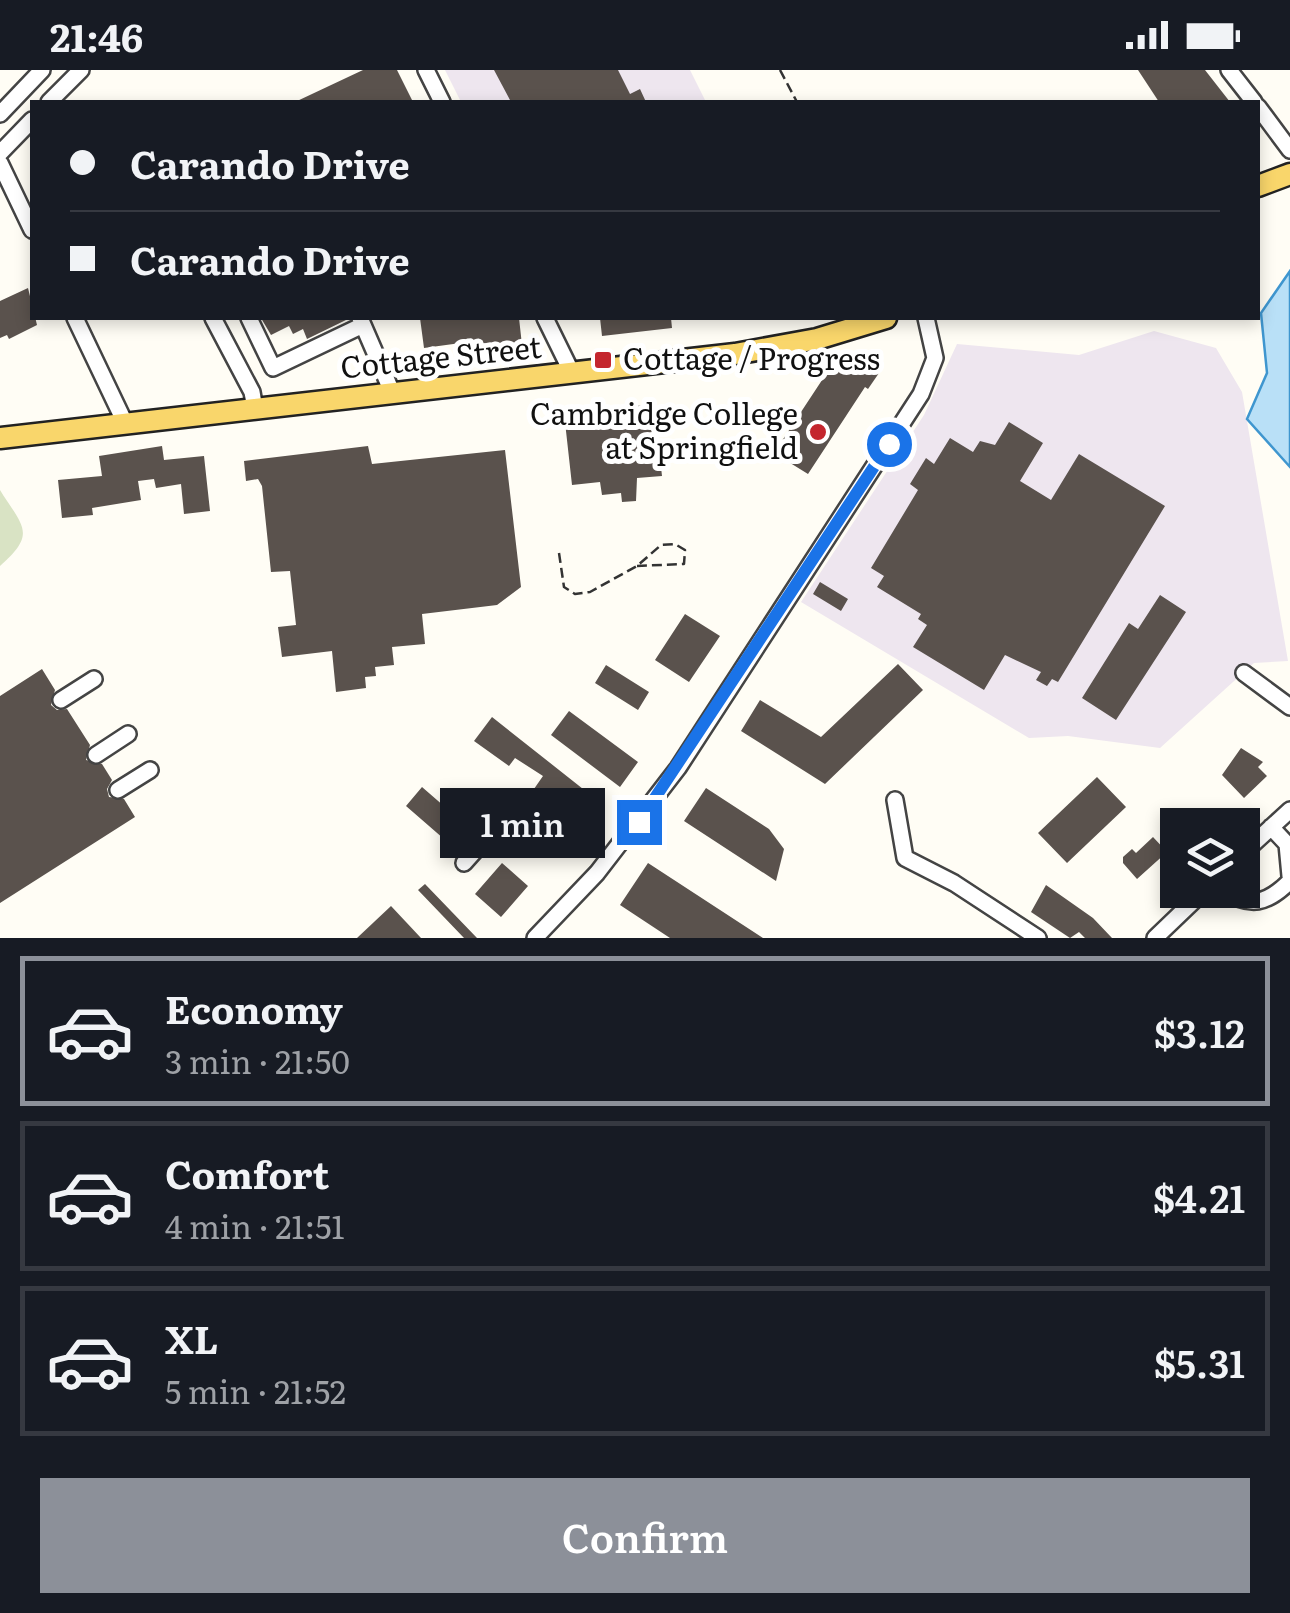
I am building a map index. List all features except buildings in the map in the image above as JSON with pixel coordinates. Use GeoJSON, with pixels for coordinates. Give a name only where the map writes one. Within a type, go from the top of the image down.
{"type":"FeatureCollection","features":[{"type":"Feature","properties":{"kind":"main road"},"geometry":{"type":"LineString","coordinates":[[1260,185],[1290,174]]}},
{"type":"Feature","properties":{"kind":"main road","name":"Cottage Street"},"geometry":{"type":"LineString","coordinates":[[0,438],[792,345],[879,320]]}},
{"type":"Feature","properties":{"kind":"street"},"geometry":{"type":"LineString","coordinates":[[0,114],[42,70]]}},
{"type":"Feature","properties":{"kind":"street"},"geometry":{"type":"LineString","coordinates":[[51,100],[80,70]]}},
{"type":"Feature","properties":{"kind":"street"},"geometry":{"type":"LineString","coordinates":[[426,70],[441,100]]}},
{"type":"Feature","properties":{"kind":"street"},"geometry":{"type":"LineString","coordinates":[[1229,70],[1252,100]]}},
{"type":"Feature","properties":{"kind":"street"},"geometry":{"type":"LineString","coordinates":[[1260,110],[1290,150]]}},
{"type":"Feature","properties":{"kind":"street"},"geometry":{"type":"LineString","coordinates":[[0,153],[30,122]]}},
{"type":"Feature","properties":{"kind":"street"},"geometry":{"type":"LineString","coordinates":[[0,163],[30,226]]}},
{"type":"Feature","properties":{"kind":"street"},"geometry":{"type":"LineString","coordinates":[[76,320],[126,425]]}},
{"type":"Feature","properties":{"kind":"street"},"geometry":{"type":"LineString","coordinates":[[214,320],[252,392],[255,409]]}},
{"type":"Feature","properties":{"kind":"street"},"geometry":{"type":"LineString","coordinates":[[250,320],[274,368],[361,321],[392,392]]}},
{"type":"Feature","properties":{"kind":"street"},"geometry":{"type":"LineString","coordinates":[[546,320],[572,373]]}},
{"type":"Feature","properties":{"kind":"street"},"geometry":{"type":"LineString","coordinates":[[536,938],[573,901],[658,795],[921,394],[934,362],[926,320]]}},
{"type":"Feature","properties":{"kind":"street"},"geometry":{"type":"LineString","coordinates":[[1244,672],[1290,706]]}},
{"type":"Feature","properties":{"kind":"street"},"geometry":{"type":"LineString","coordinates":[[61,700],[94,679]]}},
{"type":"Feature","properties":{"kind":"street"},"geometry":{"type":"LineString","coordinates":[[96,755],[128,734]]}},
{"type":"Feature","properties":{"kind":"street"},"geometry":{"type":"LineString","coordinates":[[118,790],[150,770]]}},
{"type":"Feature","properties":{"kind":"street"},"geometry":{"type":"LineString","coordinates":[[895,800],[905,858],[954,883],[1038,938]]}},
{"type":"Feature","properties":{"kind":"street"},"geometry":{"type":"LineString","coordinates":[[1260,837],[1290,810]]}},
{"type":"Feature","properties":{"kind":"street"},"geometry":{"type":"LineString","coordinates":[[1260,902],[1270,900],[1290,878],[1286,844],[1271,827]]}},
{"type":"Feature","properties":{"kind":"street"},"geometry":{"type":"LineString","coordinates":[[464,863],[490,834]]}},
{"type":"Feature","properties":{"kind":"street"},"geometry":{"type":"LineString","coordinates":[[1156,938],[1187,908]]}},
{"type":"Feature","properties":{"kind":"path"},"geometry":{"type":"LineString","coordinates":[[780,70],[796,100]]}},
{"type":"Feature","properties":{"kind":"path"},"geometry":{"type":"LineString","coordinates":[[559,553],[564,586],[575,594],[590,592],[636,566],[662,545],[676,544],[684,550],[684,564],[636,566]]}},
{"type":"Feature","properties":{"kind":"shaded area"},"geometry":{"type":"Polygon","coordinates":[[[445,70],[690,70],[705,100],[460,100],[445,70]]]}},
{"type":"Feature","properties":{"kind":"shaded area"},"geometry":{"type":"Polygon","coordinates":[[[1154,331],[1216,348],[1242,392],[1288,661],[1254,663],[1160,748],[1068,736],[1029,738],[801,602],[924,415],[957,344],[1079,355],[1154,331]]]}},
{"type":"Feature","properties":{"kind":"green space"},"geometry":{"type":"Polygon","coordinates":[[[0,490],[20,521],[22,537],[0,566],[0,490]]]}},
{"type":"Feature","properties":{"kind":"water"},"geometry":{"type":"Polygon","coordinates":[[[1290,271],[1290,467],[1247,419],[1267,373],[1261,313],[1290,271]]]}},
{"type":"Feature","properties":{"kind":"place","name":"Cottage / Progress"},"geometry":{"type":"Point","coordinates":[603,360]}},
{"type":"Feature","properties":{"kind":"place","name":"Cambridge College at Springfield"},"geometry":{"type":"Point","coordinates":[818,432]}},
{"type":"Feature","properties":{"kind":"route"},"geometry":{"type":"LineString","coordinates":[[639,822],[889,444]]}}]}
